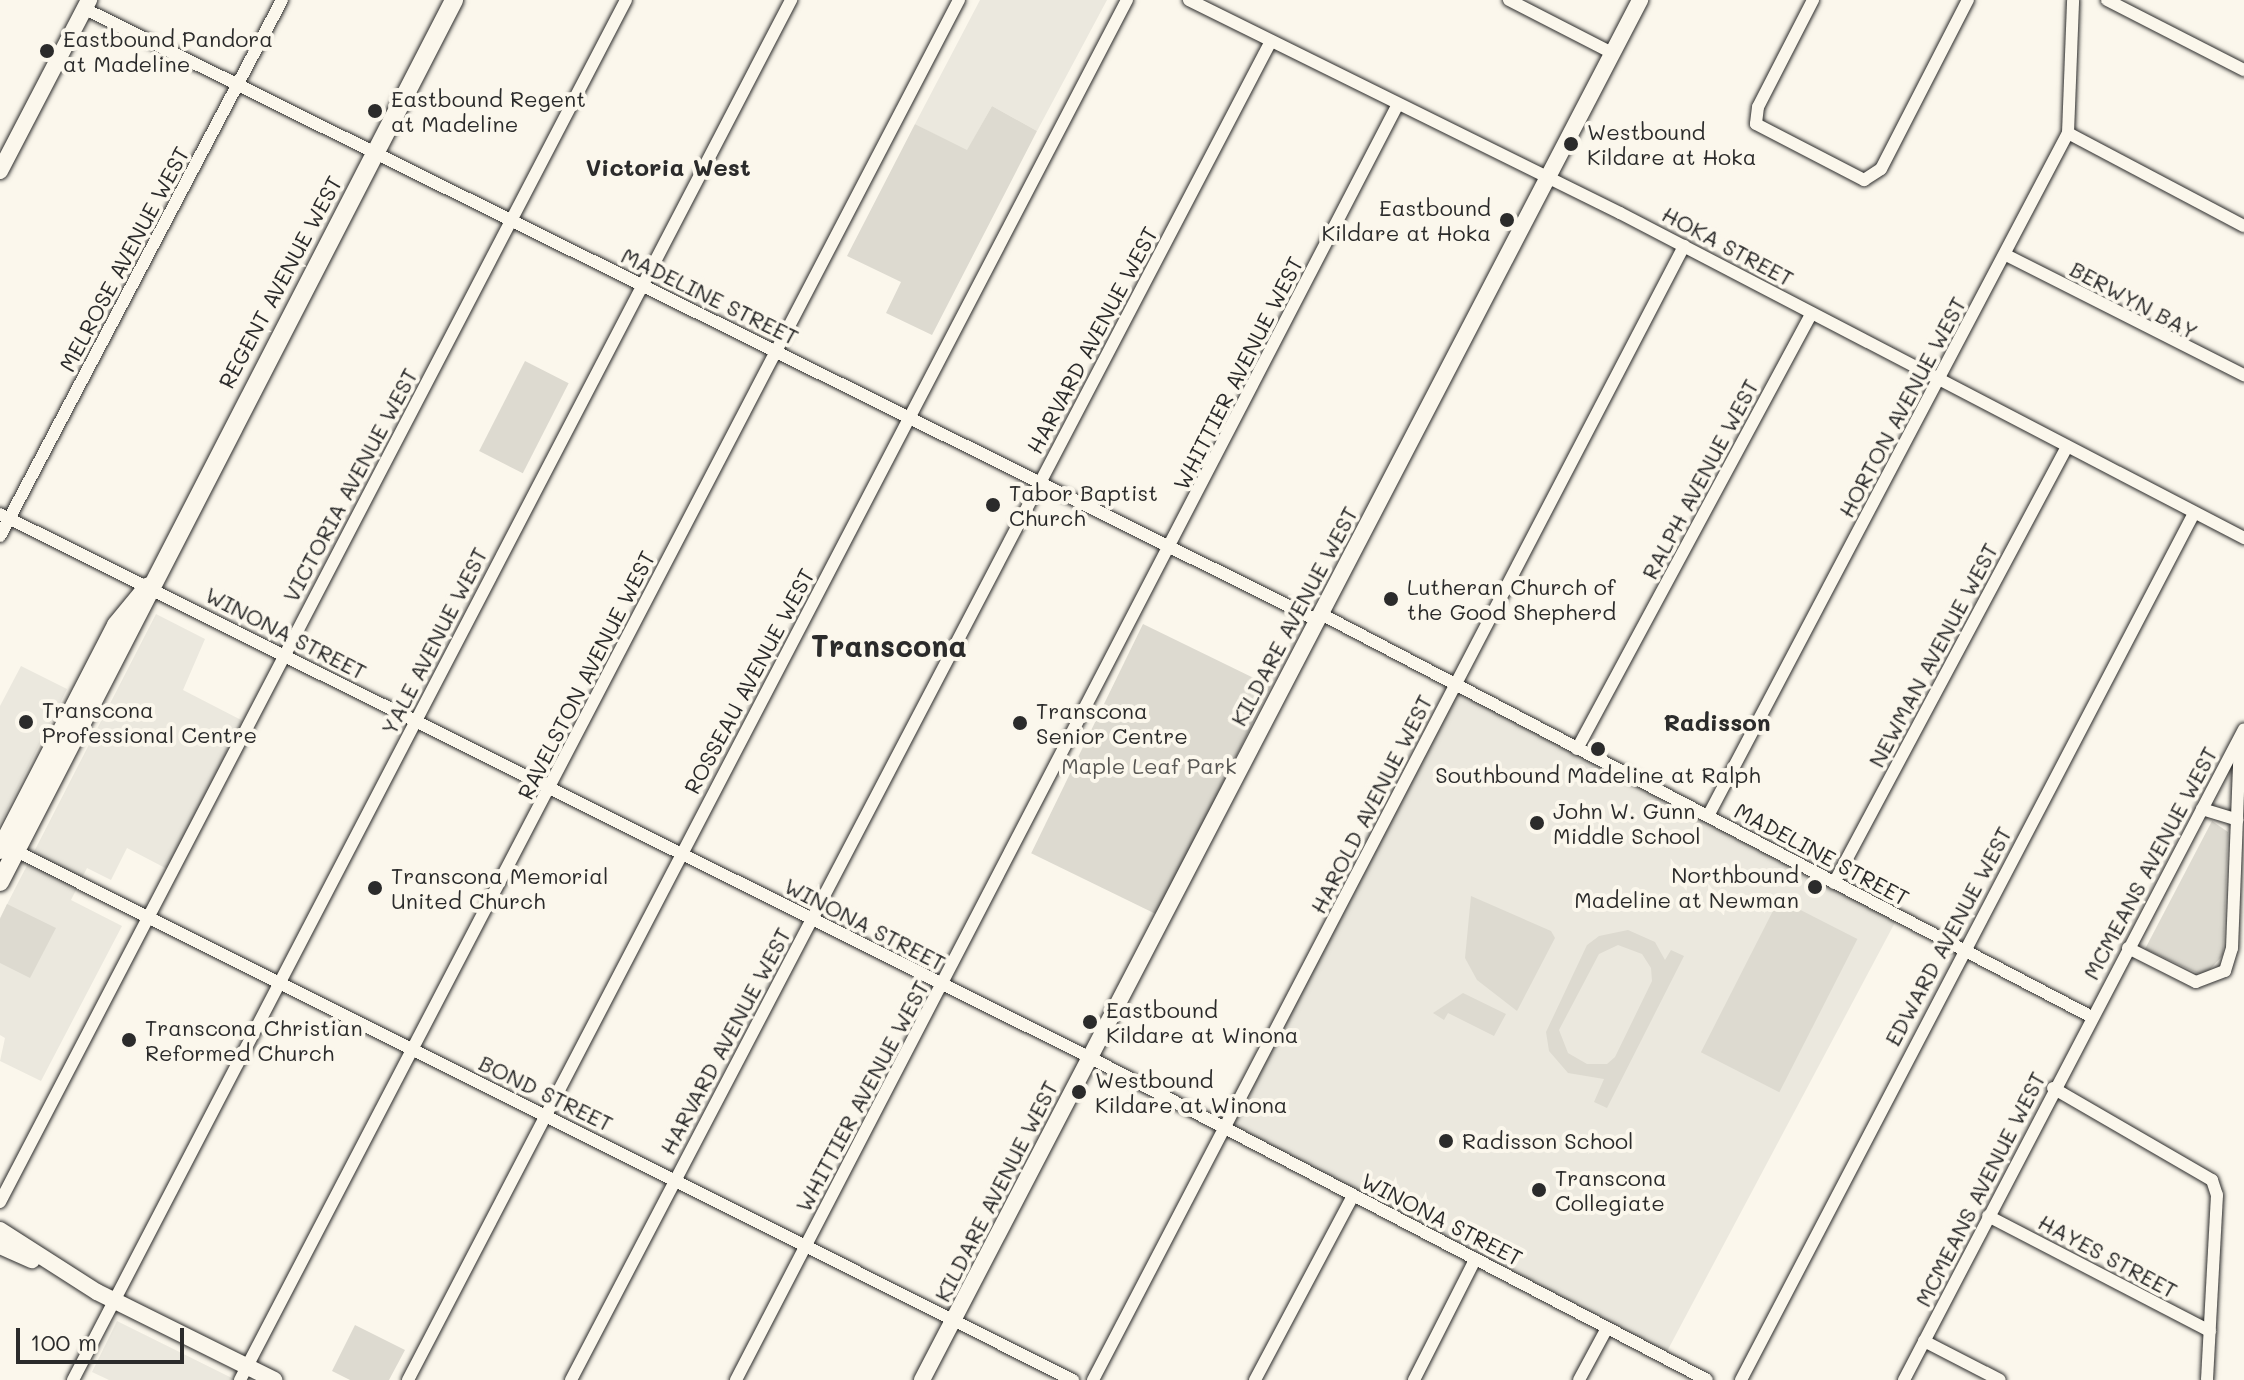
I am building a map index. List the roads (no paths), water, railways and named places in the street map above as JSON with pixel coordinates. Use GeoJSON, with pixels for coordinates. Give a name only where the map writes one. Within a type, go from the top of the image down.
{"type":"FeatureCollection","features":[{"type":"Feature","properties":{"kind":"main road","name":"REGENT AVENUE WEST"},"geometry":{"type":"LineString","coordinates":[[0,882],[5,847],[116,625],[148,586],[454,0]]}},
{"type":"Feature","properties":{"kind":"street","name":"MELROSE AVENUE WEST"},"geometry":{"type":"LineString","coordinates":[[0,536],[5,516],[282,0]]}},
{"type":"Feature","properties":{"kind":"street","name":"VICTORIA AVENUE WEST"},"geometry":{"type":"LineString","coordinates":[[0,1202],[626,0]]}},
{"type":"Feature","properties":{"kind":"street","name":"YALE AVENUE WEST"},"geometry":{"type":"LineString","coordinates":[[73,1380],[277,982],[791,0]]}},
{"type":"Feature","properties":{"kind":"street","name":"RAVELSTON AVENUE WEST"},"geometry":{"type":"LineString","coordinates":[[243,1373],[415,1050],[959,0]]}},
{"type":"Feature","properties":{"kind":"street","name":"ROSSEAU AVENUE WEST"},"geometry":{"type":"LineString","coordinates":[[408,1380],[1127,0]]}},
{"type":"Feature","properties":{"kind":"street","name":"HOKA STREET"},"geometry":{"type":"LineString","coordinates":[[1189,0],[1684,246],[2244,538]]}},
{"type":"Feature","properties":{"kind":"street"},"geometry":{"type":"LineString","coordinates":[[1509,0],[1612,53]]}},
{"type":"Feature","properties":{"kind":"street","name":"KILDARE AVENUE WEST"},"geometry":{"type":"LineString","coordinates":[[922,1380],[1640,0]]}},
{"type":"Feature","properties":{"kind":"street"},"geometry":{"type":"LineString","coordinates":[[1813,0],[1758,107],[1756,124],[1864,180],[1881,169],[1968,0]]}},
{"type":"Feature","properties":{"kind":"street","name":"HORTON AVENUE WEST"},"geometry":{"type":"LineString","coordinates":[[1708,816],[2068,133],[2073,0]]}},
{"type":"Feature","properties":{"kind":"street"},"geometry":{"type":"LineString","coordinates":[[2107,0],[2244,70]]}},
{"type":"Feature","properties":{"kind":"street","name":"MADELINE STREET"},"geometry":{"type":"LineString","coordinates":[[87,4],[239,84],[1455,685],[2092,1017]]}},
{"type":"Feature","properties":{"kind":"street"},"geometry":{"type":"LineString","coordinates":[[0,171],[87,4]]}},
{"type":"Feature","properties":{"kind":"street","name":"HARVARD AVENUE WEST"},"geometry":{"type":"LineString","coordinates":[[571,1380],[1271,41]]}},
{"type":"Feature","properties":{"kind":"street","name":"WHITTIER AVENUE WEST"},"geometry":{"type":"LineString","coordinates":[[736,1380],[1172,546],[1397,106]]}},
{"type":"Feature","properties":{"kind":"street"},"geometry":{"type":"LineString","coordinates":[[2068,133],[2244,226]]}},
{"type":"Feature","properties":{"kind":"street","name":"HAROLD AVENUE WEST"},"geometry":{"type":"LineString","coordinates":[[1093,1380],[1684,246]]}},
{"type":"Feature","properties":{"kind":"street","name":"BERWYN BAY"},"geometry":{"type":"LineString","coordinates":[[2006,255],[2244,375]]}},
{"type":"Feature","properties":{"kind":"street","name":"RALPH AVENUE WEST"},"geometry":{"type":"LineString","coordinates":[[1577,749],[1812,313]]}},
{"type":"Feature","properties":{"kind":"street","name":"NEWMAN AVENUE WEST"},"geometry":{"type":"LineString","coordinates":[[1834,883],[2067,446]]}},
{"type":"Feature","properties":{"kind":"street","name":"EDWARD AVENUE WEST"},"geometry":{"type":"LineString","coordinates":[[1741,1380],[2194,513]]}},
{"type":"Feature","properties":{"kind":"street","name":"WINONA STREET"},"geometry":{"type":"LineString","coordinates":[[5,516],[1089,1057],[1707,1380]]}},
{"type":"Feature","properties":{"kind":"street"},"geometry":{"type":"LineString","coordinates":[[2128,948],[2196,982],[2225,971],[2232,948],[2242,732]]}},
{"type":"Feature","properties":{"kind":"street","name":"MCMEANS AVENUE WEST"},"geometry":{"type":"LineString","coordinates":[[1904,1380],[2053,1088],[2242,732]]}},
{"type":"Feature","properties":{"kind":"street"},"geometry":{"type":"LineString","coordinates":[[2202,809],[2237,820]]}},
{"type":"Feature","properties":{"kind":"street","name":"BOND STREET"},"geometry":{"type":"LineString","coordinates":[[5,847],[807,1244],[1073,1380]]}},
{"type":"Feature","properties":{"kind":"street"},"geometry":{"type":"LineString","coordinates":[[2053,1088],[2212,1180],[2217,1195],[2207,1380]]}},
{"type":"Feature","properties":{"kind":"street"},"geometry":{"type":"LineString","coordinates":[[1255,1380],[1353,1196]]}},
{"type":"Feature","properties":{"kind":"street","name":"HAYES STREET"},"geometry":{"type":"LineString","coordinates":[[1988,1216],[2210,1331]]}},
{"type":"Feature","properties":{"kind":"street"},"geometry":{"type":"LineString","coordinates":[[0,1230],[49,1265],[243,1373],[274,1380]]}},
{"type":"Feature","properties":{"kind":"street"},"geometry":{"type":"LineString","coordinates":[[0,1246],[49,1265]]}},
{"type":"Feature","properties":{"kind":"street"},"geometry":{"type":"LineString","coordinates":[[1414,1380],[1475,1260]]}},
{"type":"Feature","properties":{"kind":"street"},"geometry":{"type":"LineString","coordinates":[[1579,1380],[1607,1328]]}},
{"type":"Feature","properties":{"kind":"street"},"geometry":{"type":"LineString","coordinates":[[1924,1341],[2000,1380]]}},
{"type":"Feature","properties":{"kind":"place","name":"Eastbound Pandora at Madeline"},"geometry":{"type":"Point","coordinates":[47,51]}},
{"type":"Feature","properties":{"kind":"place","name":"Eastbound Regent at Madeline"},"geometry":{"type":"Point","coordinates":[375,111]}},
{"type":"Feature","properties":{"kind":"place","name":"Westbound Kildare at Hoka"},"geometry":{"type":"Point","coordinates":[1571,144]}},
{"type":"Feature","properties":{"kind":"place","name":"Eastbound Kildare at Hoka"},"geometry":{"type":"Point","coordinates":[1507,220]}},
{"type":"Feature","properties":{"kind":"place","name":"Tabor Baptist Church"},"geometry":{"type":"Point","coordinates":[993,505]}},
{"type":"Feature","properties":{"kind":"place","name":"Lutheran Church of the Good Shepherd"},"geometry":{"type":"Point","coordinates":[1391,599]}},
{"type":"Feature","properties":{"kind":"place","name":"Transcona Professional Centre"},"geometry":{"type":"Point","coordinates":[26,722]}},
{"type":"Feature","properties":{"kind":"place","name":"Transcona Senior Centre"},"geometry":{"type":"Point","coordinates":[1020,723]}},
{"type":"Feature","properties":{"kind":"place","name":"Southbound Madeline at Ralph"},"geometry":{"type":"Point","coordinates":[1598,749]}},
{"type":"Feature","properties":{"kind":"place","name":"John W. Gunn Middle School"},"geometry":{"type":"Point","coordinates":[1537,823]}},
{"type":"Feature","properties":{"kind":"place","name":"Northbound Madeline at Newman"},"geometry":{"type":"Point","coordinates":[1815,887]}},
{"type":"Feature","properties":{"kind":"place","name":"Transcona Memorial United Church"},"geometry":{"type":"Point","coordinates":[375,888]}},
{"type":"Feature","properties":{"kind":"place","name":"Eastbound Kildare at Winona"},"geometry":{"type":"Point","coordinates":[1090,1022]}},
{"type":"Feature","properties":{"kind":"place","name":"Transcona Christian Reformed Church"},"geometry":{"type":"Point","coordinates":[129,1040]}},
{"type":"Feature","properties":{"kind":"place","name":"Westbound Kildare at Winona"},"geometry":{"type":"Point","coordinates":[1079,1092]}},
{"type":"Feature","properties":{"kind":"place","name":"Radisson School"},"geometry":{"type":"Point","coordinates":[1446,1141]}},
{"type":"Feature","properties":{"kind":"place","name":"Transcona Collegiate"},"geometry":{"type":"Point","coordinates":[1539,1190]}},
{"type":"Feature","properties":{"kind":"district","name":"Victoria West"},"geometry":{"type":"Point","coordinates":[668,167]}},
{"type":"Feature","properties":{"kind":"district","name":"Transcona"},"geometry":{"type":"Point","coordinates":[889,645]}},
{"type":"Feature","properties":{"kind":"district","name":"Radisson"},"geometry":{"type":"Point","coordinates":[1717,722]}},
{"type":"Feature","properties":{"kind":"park label","name":"Maple Leaf Park"},"geometry":{"type":"Point","coordinates":[1149,766]}}]}
